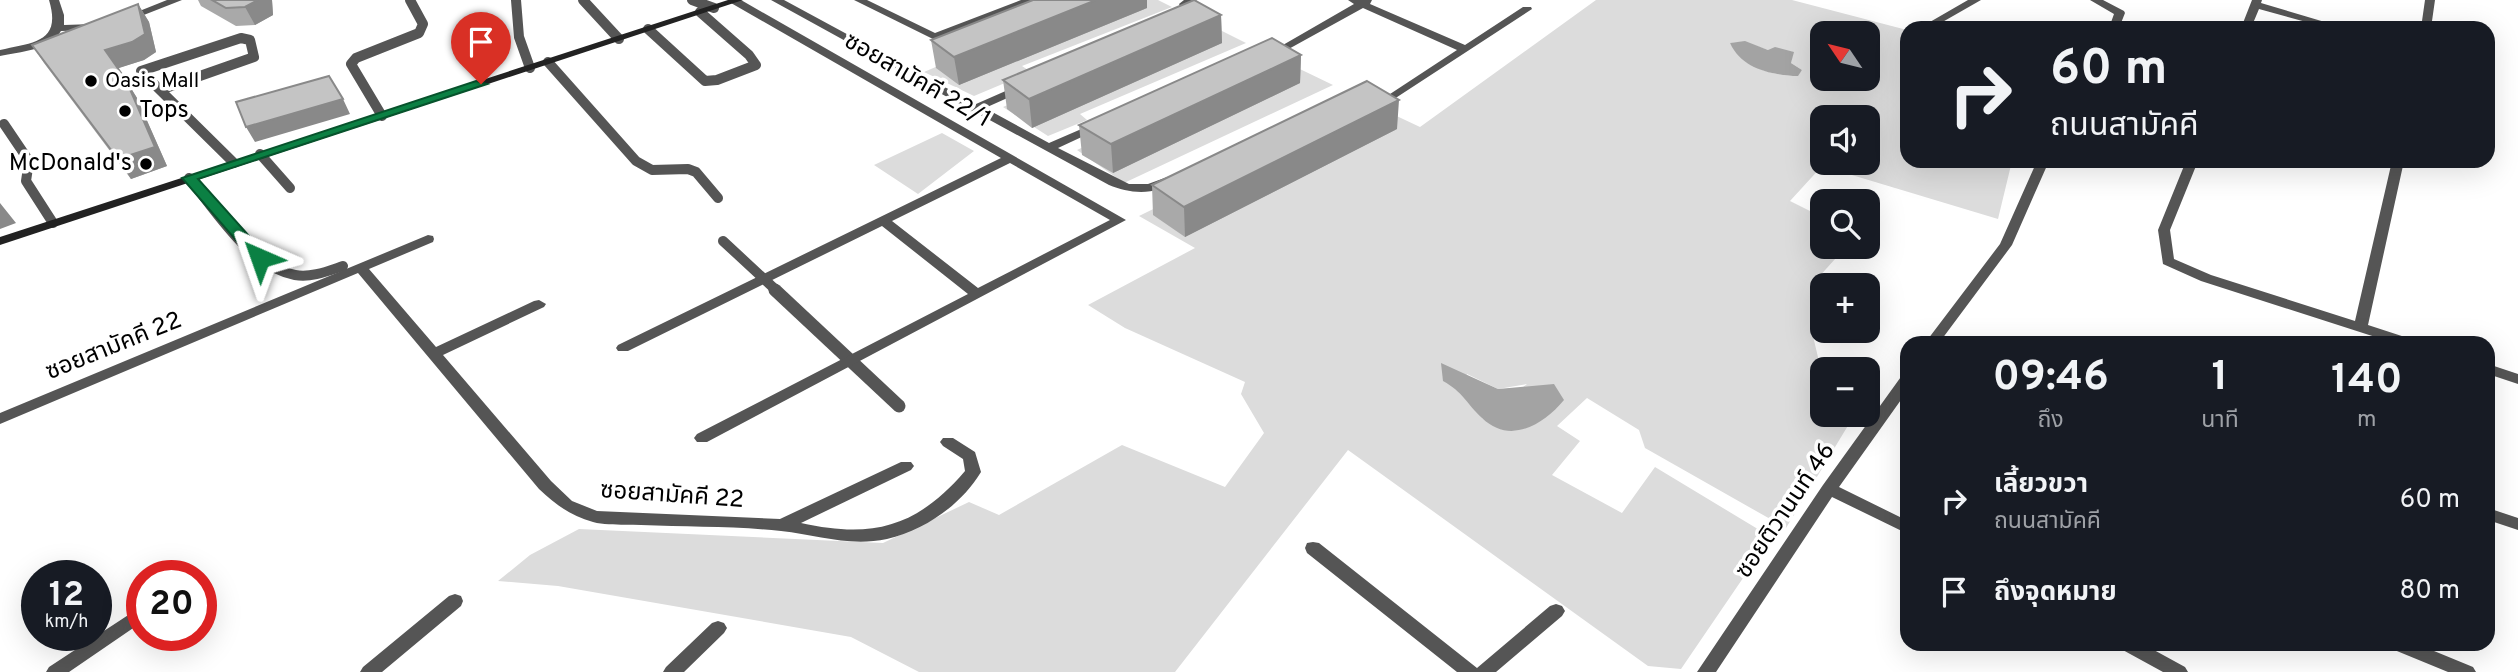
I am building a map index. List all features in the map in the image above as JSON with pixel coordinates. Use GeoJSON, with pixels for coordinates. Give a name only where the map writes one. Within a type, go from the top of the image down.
{"type":"FeatureCollection","features":[{"type":"Feature","properties":{"kind":"main road"},"geometry":{"type":"LineString","coordinates":[[0,241],[260,154],[736,1]]}},
{"type":"Feature","properties":{"kind":"street"},"geometry":{"type":"LineString","coordinates":[[0,53],[46,41],[60,28],[62,18],[54,0]]}},
{"type":"Feature","properties":{"kind":"street"},"geometry":{"type":"LineString","coordinates":[[60,28],[107,24],[177,0]]}},
{"type":"Feature","properties":{"kind":"street"},"geometry":{"type":"LineString","coordinates":[[776,0],[974,109],[1128,189],[1157,186],[1181,175]]}},
{"type":"Feature","properties":{"kind":"street"},"geometry":{"type":"LineString","coordinates":[[859,0],[934,37],[1030,0]]}},
{"type":"Feature","properties":{"kind":"street"},"geometry":{"type":"LineString","coordinates":[[1937,21],[1976,0]]}},
{"type":"Feature","properties":{"kind":"street"},"geometry":{"type":"LineString","coordinates":[[2095,0],[2114,9],[2120,15],[2117,21]]}},
{"type":"Feature","properties":{"kind":"street"},"geometry":{"type":"LineString","coordinates":[[2427,21],[2430,0]]}},
{"type":"Feature","properties":{"kind":"street","name":"ซอยสามัคคี 22/1"},"geometry":{"type":"LineString","coordinates":[[736,1],[1120,220],[977,294]]}},
{"type":"Feature","properties":{"kind":"street"},"geometry":{"type":"LineString","coordinates":[[1280,49],[1361,1],[1465,49]]}},
{"type":"Feature","properties":{"kind":"street"},"geometry":{"type":"LineString","coordinates":[[2249,21],[2256,3],[2316,21]]}},
{"type":"Feature","properties":{"kind":"street"},"geometry":{"type":"LineString","coordinates":[[1391,98],[1527,9]]}},
{"type":"Feature","properties":{"kind":"street"},"geometry":{"type":"LineString","coordinates":[[974,109],[1037,81]]}},
{"type":"Feature","properties":{"kind":"street"},"geometry":{"type":"LineString","coordinates":[[1047,148],[1110,120]]}},
{"type":"Feature","properties":{"kind":"street"},"geometry":{"type":"LineString","coordinates":[[623,348],[1010,158]]}},
{"type":"Feature","properties":{"kind":"street"},"geometry":{"type":"LineString","coordinates":[[1938,336],[2006,245],[2040,168]]}},
{"type":"Feature","properties":{"kind":"street"},"geometry":{"type":"LineString","coordinates":[[2189,168],[2164,230],[2168,261],[2206,278],[2388,336]]}},
{"type":"Feature","properties":{"kind":"street"},"geometry":{"type":"LineString","coordinates":[[2361,327],[2396,168]]}},
{"type":"Feature","properties":{"kind":"street"},"geometry":{"type":"LineString","coordinates":[[702,438],[977,294],[883,220]]}},
{"type":"Feature","properties":{"kind":"street","name":"ซอยสามัคคี 22"},"geometry":{"type":"LineString","coordinates":[[0,419],[428,239]]}},
{"type":"Feature","properties":{"kind":"street","name":"ซอยสามัคคี 22"},"geometry":{"type":"LineString","coordinates":[[362,269],[566,505],[596,517],[782,525],[906,466]]}},
{"type":"Feature","properties":{"kind":"street"},"geometry":{"type":"LineString","coordinates":[[434,354],[539,304]]}},
{"type":"Feature","properties":{"kind":"street"},"geometry":{"type":"LineString","coordinates":[[2495,371],[2518,379]]}},
{"type":"Feature","properties":{"kind":"street","name":"ซอยติวานนท์ 46"},"geometry":{"type":"LineString","coordinates":[[1706,672],[1829,489],[1900,389]]}},
{"type":"Feature","properties":{"kind":"street"},"geometry":{"type":"LineString","coordinates":[[782,525],[851,538],[874,537],[910,526],[947,504],[973,472],[970,456],[948,442]]}},
{"type":"Feature","properties":{"kind":"street"},"geometry":{"type":"LineString","coordinates":[[1829,489],[1900,524]]}},
{"type":"Feature","properties":{"kind":"street"},"geometry":{"type":"LineString","coordinates":[[2495,516],[2518,524]]}},
{"type":"Feature","properties":{"kind":"street"},"geometry":{"type":"LineString","coordinates":[[1313,548],[1470,672]]}},
{"type":"Feature","properties":{"kind":"street"},"geometry":{"type":"LineString","coordinates":[[369,672],[455,601]]}},
{"type":"Feature","properties":{"kind":"street"},"geometry":{"type":"LineString","coordinates":[[1484,672],[1556,611]]}},
{"type":"Feature","properties":{"kind":"street"},"geometry":{"type":"LineString","coordinates":[[55,672],[126,624]]}},
{"type":"Feature","properties":{"kind":"street"},"geometry":{"type":"LineString","coordinates":[[672,672],[718,628]]}},
{"type":"Feature","properties":{"kind":"street"},"geometry":{"type":"LineString","coordinates":[[2140,651],[2179,672]]}},
{"type":"Feature","properties":{"kind":"street"},"geometry":{"type":"LineString","coordinates":[[2415,651],[2467,672]]}},
{"type":"Feature","properties":{"kind":"lane"},"geometry":{"type":"LineString","coordinates":[[382,116],[351,64],[356,58],[419,33],[423,24],[410,0]]}},
{"type":"Feature","properties":{"kind":"lane"},"geometry":{"type":"LineString","coordinates":[[516,0],[519,37],[530,68]]}},
{"type":"Feature","properties":{"kind":"lane"},"geometry":{"type":"LineString","coordinates":[[583,0],[619,39]]}},
{"type":"Feature","properties":{"kind":"lane"},"geometry":{"type":"LineString","coordinates":[[692,0],[714,8]]}},
{"type":"Feature","properties":{"kind":"lane"},"geometry":{"type":"LineString","coordinates":[[648,29],[705,81],[717,80],[756,65],[749,55],[700,12]]}},
{"type":"Feature","properties":{"kind":"lane"},"geometry":{"type":"LineString","coordinates":[[160,90],[250,60],[254,57],[250,40],[241,38],[141,71],[160,90],[234,163]]}},
{"type":"Feature","properties":{"kind":"lane"},"geometry":{"type":"LineString","coordinates":[[548,62],[636,161],[652,170],[688,169],[696,172],[718,198]]}},
{"type":"Feature","properties":{"kind":"lane"},"geometry":{"type":"LineString","coordinates":[[4,124],[29,161],[26,181],[53,223]]}},
{"type":"Feature","properties":{"kind":"lane"},"geometry":{"type":"LineString","coordinates":[[260,154],[290,188]]}},
{"type":"Feature","properties":{"kind":"lane"},"geometry":{"type":"LineString","coordinates":[[189,178],[245,243],[278,270],[294,275],[311,275],[343,266]]}},
{"type":"Feature","properties":{"kind":"lane"},"geometry":{"type":"LineString","coordinates":[[723,241],[766,278],[899,406]]}},
{"type":"Feature","properties":{"kind":"shaded area"},"geometry":{"type":"Polygon","coordinates":[[[1091,0],[1158,0],[1172,7],[1022,66],[1031,72],[974,96],[924,72],[1091,0]]]}},
{"type":"Feature","properties":{"kind":"shaded area"},"geometry":{"type":"Polygon","coordinates":[[[1596,0],[1792,0],[1872,21],[1810,21],[1810,91],[1880,91],[1880,23],[1900,28],[1900,168],[2010,168],[1998,219],[1852,175],[1880,175],[1880,105],[1810,105],[1810,175],[1814,175],[1790,201],[1810,211],[1810,259],[1835,259],[1822,273],[1810,273],[1810,343],[1815,343],[1818,357],[1810,357],[1810,427],[1847,427],[1786,528],[1645,448],[1639,430],[1587,398],[1557,426],[1580,441],[1552,475],[1622,513],[1655,467],[1771,537],[1681,669],[1648,666],[1348,450],[1175,672],[919,672],[851,637],[558,586],[498,581],[530,555],[579,529],[883,543],[969,502],[999,515],[1122,445],[1225,487],[1264,433],[1241,394],[1245,382],[1125,328],[1088,305],[1195,248],[1139,216],[1369,103],[1420,127],[1596,0]],[[1745,42],[1730,43],[1743,59],[1768,72],[1797,76],[1802,70],[1791,63],[1793,52],[1768,50],[1745,42]],[[1467,374],[1460,391],[1483,419],[1527,384],[1498,389],[1467,374]]]}},
{"type":"Feature","properties":{"kind":"shaded area"},"geometry":{"type":"Polygon","coordinates":[[[1202,21],[1246,43],[1080,114],[1087,120],[1048,136],[1003,107],[1202,21]]]}},
{"type":"Feature","properties":{"kind":"shaded area"},"geometry":{"type":"Polygon","coordinates":[[[1745,41],[1768,50],[1775,47],[1794,52],[1791,63],[1802,70],[1798,76],[1768,72],[1750,65],[1735,52],[1730,43],[1745,41]]]}},
{"type":"Feature","properties":{"kind":"shaded area"},"geometry":{"type":"Polygon","coordinates":[[[1277,58],[1333,85],[1124,183],[1077,150],[1277,58]]]}},
{"type":"Feature","properties":{"kind":"shaded area"},"geometry":{"type":"Polygon","coordinates":[[[942,133],[974,151],[918,194],[874,165],[942,133]]]}},
{"type":"Feature","properties":{"kind":"shaded area"},"geometry":{"type":"Polygon","coordinates":[[[1441,363],[1498,389],[1554,384],[1564,400],[1536,424],[1515,431],[1504,430],[1482,418],[1460,394],[1443,381],[1441,363]]]}},
{"type":"Feature","properties":{"kind":"building"},"geometry":{"type":"Polygon","coordinates":[[[212,0],[258,0],[245,7],[226,8],[212,0]]]}},
{"type":"Feature","properties":{"kind":"building"},"geometry":{"type":"Polygon","coordinates":[[[1033,0],[1096,0],[954,57],[931,40],[1033,0]]]}},
{"type":"Feature","properties":{"kind":"building"},"geometry":{"type":"Polygon","coordinates":[[[1194,0],[1221,15],[1029,99],[1003,80],[1194,0]]]}},
{"type":"Feature","properties":{"kind":"building","name":"Oasis Mall"},"geometry":{"type":"Polygon","coordinates":[[[138,4],[145,34],[132,42],[105,50],[126,80],[155,147],[118,159],[32,45],[138,4]]]}},
{"type":"Feature","properties":{"kind":"building"},"geometry":{"type":"Polygon","coordinates":[[[1272,38],[1301,55],[1111,144],[1079,125],[1272,38]]]}},
{"type":"Feature","properties":{"kind":"building"},"geometry":{"type":"Polygon","coordinates":[[[329,76],[343,99],[246,127],[236,102],[329,76]]]}},
{"type":"Feature","properties":{"kind":"building"},"geometry":{"type":"Polygon","coordinates":[[[1367,81],[1399,100],[1184,207],[1152,185],[1367,81]]]}},
{"type":"Feature","properties":{"kind":"place","name":"Oasis Mall"},"geometry":{"type":"Point","coordinates":[91,81]}},
{"type":"Feature","properties":{"kind":"place","name":"Tops"},"geometry":{"type":"Point","coordinates":[125,111]}},
{"type":"Feature","properties":{"kind":"place","name":"McDonald's"},"geometry":{"type":"Point","coordinates":[146,164]}},
{"type":"Feature","properties":{"kind":"route"},"geometry":{"type":"LineString","coordinates":[[260,258],[189,178],[481,84]]}}]}
